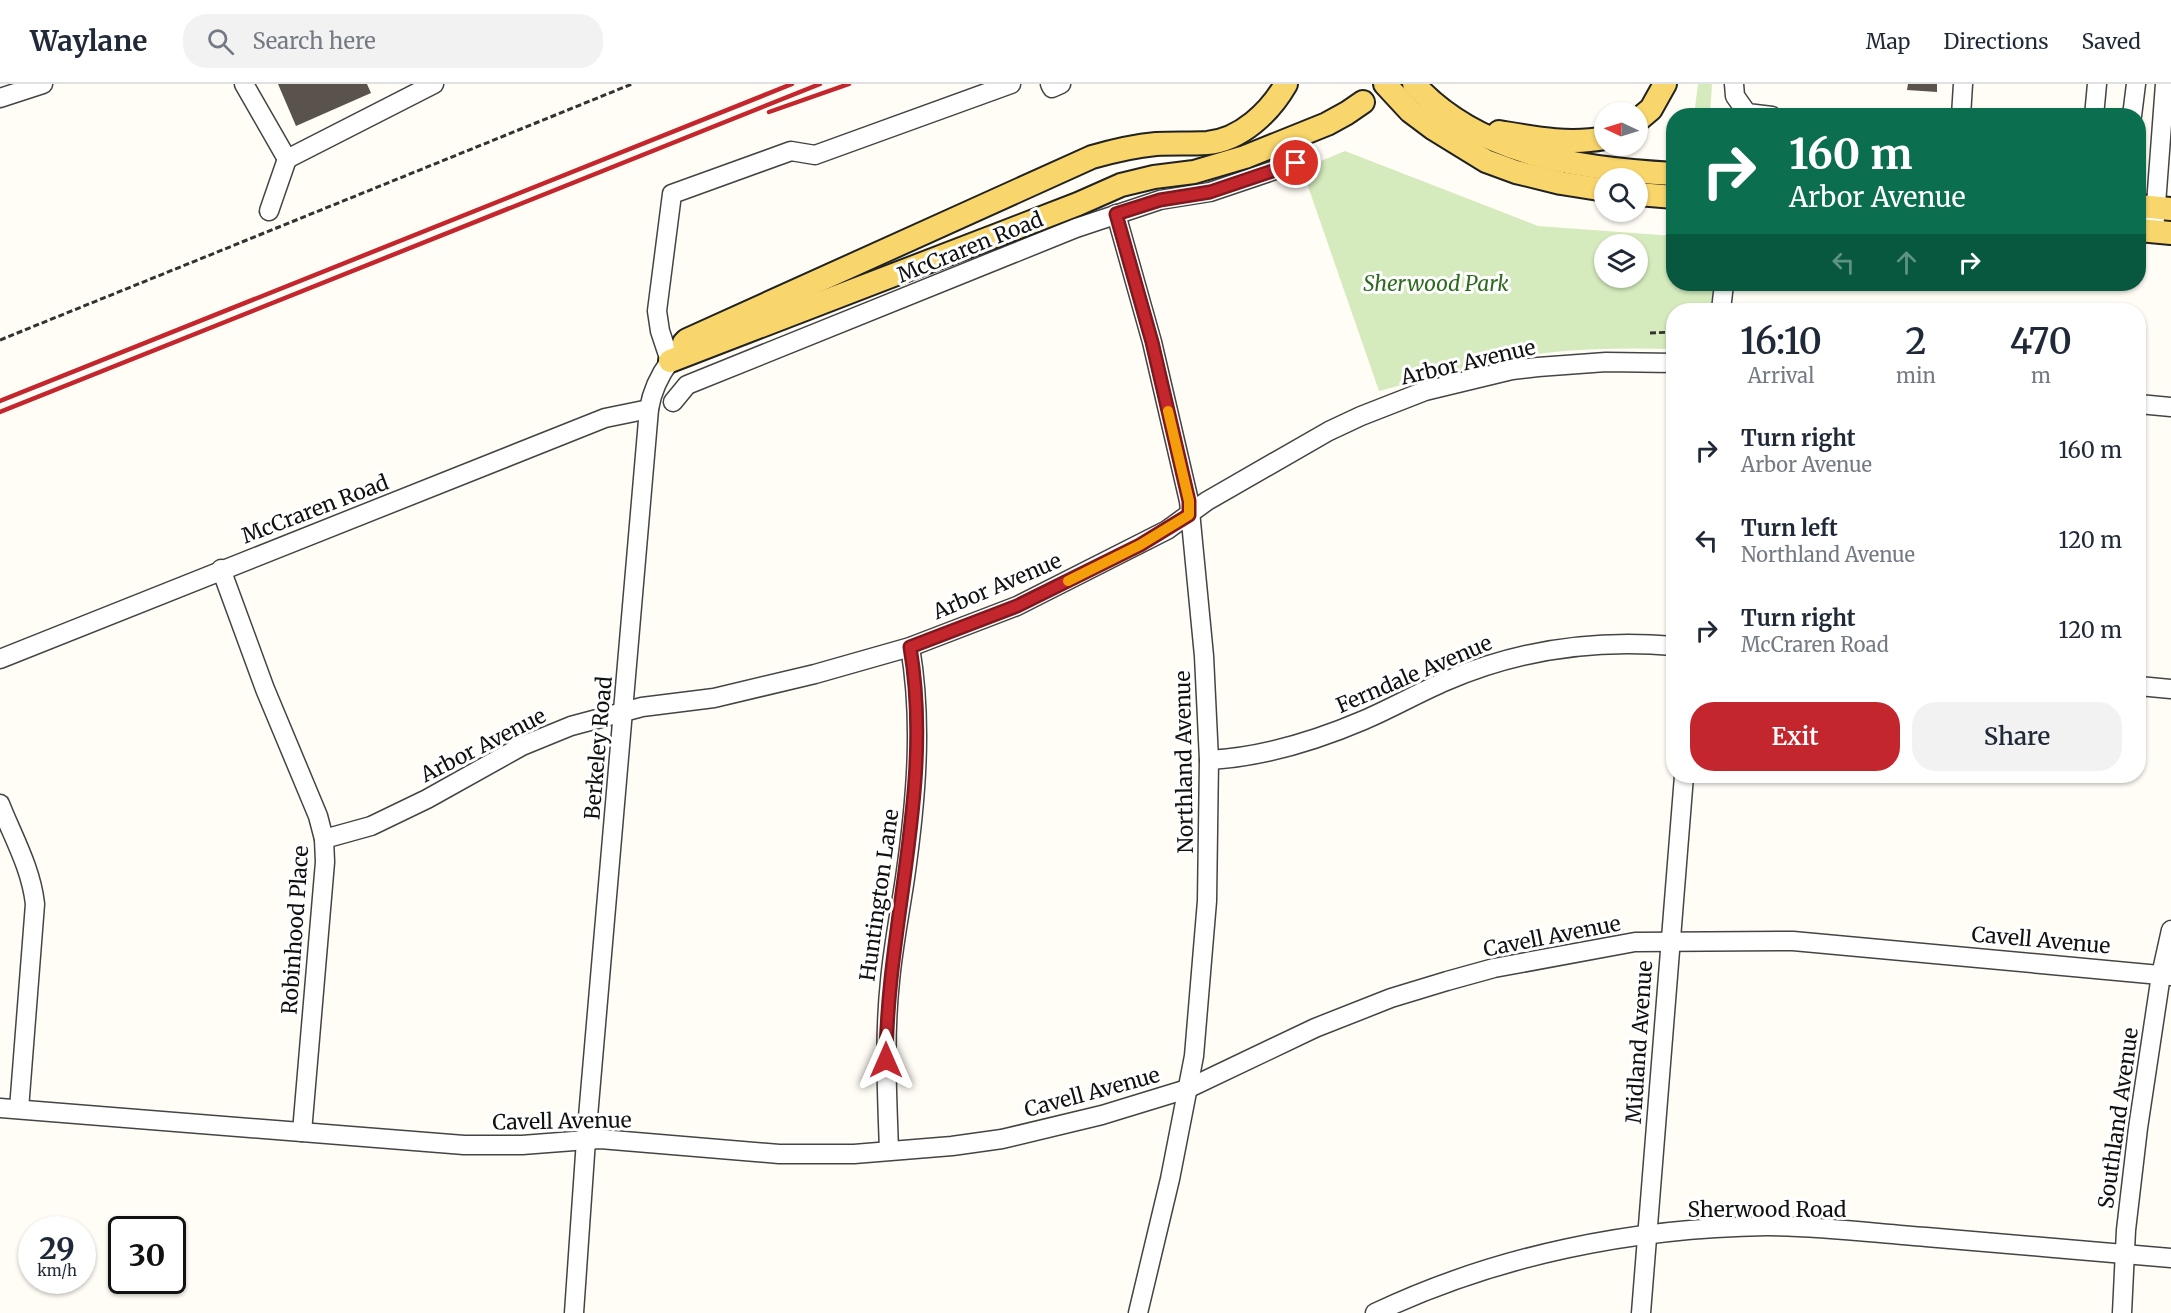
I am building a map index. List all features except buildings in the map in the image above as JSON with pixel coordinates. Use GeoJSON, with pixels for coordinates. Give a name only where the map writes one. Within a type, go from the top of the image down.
{"type":"FeatureCollection","features":[{"type":"Feature","properties":{"kind":"main road"},"geometry":{"type":"LineString","coordinates":[[670,361],[687,340],[1092,157],[1126,148],[1155,144],[1209,142],[1240,132],[1267,111],[1286,84]]}},
{"type":"Feature","properties":{"kind":"main road"},"geometry":{"type":"LineString","coordinates":[[1385,84],[1416,97],[1467,128],[1522,151],[1565,162],[1627,171],[1666,173]]}},
{"type":"Feature","properties":{"kind":"main road"},"geometry":{"type":"LineString","coordinates":[[1648,112],[1665,84]]}},
{"type":"Feature","properties":{"kind":"main road"},"geometry":{"type":"LineString","coordinates":[[1416,97],[1434,129],[1486,161],[1516,172],[1561,183],[1594,188]]}},
{"type":"Feature","properties":{"kind":"main road"},"geometry":{"type":"LineString","coordinates":[[670,361],[1121,185],[1154,177],[1194,172],[1245,157],[1327,123],[1363,102]]}},
{"type":"Feature","properties":{"kind":"main road"},"geometry":{"type":"LineString","coordinates":[[1467,128],[1568,142],[1594,140]]}},
{"type":"Feature","properties":{"kind":"main road"},"geometry":{"type":"LineString","coordinates":[[1648,195],[1666,196]]}},
{"type":"Feature","properties":{"kind":"street"},"geometry":{"type":"LineString","coordinates":[[0,98],[43,84]]}},
{"type":"Feature","properties":{"kind":"street"},"geometry":{"type":"LineString","coordinates":[[244,84],[287,159]]}},
{"type":"Feature","properties":{"kind":"street"},"geometry":{"type":"LineString","coordinates":[[269,211],[287,159],[434,84]]}},
{"type":"Feature","properties":{"kind":"street"},"geometry":{"type":"LineString","coordinates":[[670,361],[660,331],[657,311],[672,194],[792,151],[815,155],[1011,84]]}},
{"type":"Feature","properties":{"kind":"street"},"geometry":{"type":"LineString","coordinates":[[1050,84],[1052,88],[1061,84]]}},
{"type":"Feature","properties":{"kind":"street"},"geometry":{"type":"LineString","coordinates":[[1734,84],[1735,96],[1743,108]]}},
{"type":"Feature","properties":{"kind":"street"},"geometry":{"type":"LineString","coordinates":[[1962,108],[1964,84]]}},
{"type":"Feature","properties":{"kind":"street"},"geometry":{"type":"LineString","coordinates":[[2095,108],[2097,84]]}},
{"type":"Feature","properties":{"kind":"street"},"geometry":{"type":"LineString","coordinates":[[2133,108],[2136,84]]}},
{"type":"Feature","properties":{"kind":"street"},"geometry":{"type":"LineString","coordinates":[[2155,231],[2165,84]]}},
{"type":"Feature","properties":{"kind":"street","name":"McCraren Road"},"geometry":{"type":"LineString","coordinates":[[673,402],[687,385],[1076,228],[1160,200],[1210,192],[1296,163]]}},
{"type":"Feature","properties":{"kind":"street","name":"Northland Avenue"},"geometry":{"type":"LineString","coordinates":[[1116,214],[1152,342],[1189,501],[1204,656],[1209,760],[1207,901],[1194,1056],[1170,1179],[1138,1313]]}},
{"type":"Feature","properties":{"kind":"street","name":"Berkeley Road"},"geometry":{"type":"LineString","coordinates":[[574,1313],[586,1140],[649,409],[652,394],[670,361]]}},
{"type":"Feature","properties":{"kind":"street","name":"Arbor Avenue"},"geometry":{"type":"LineString","coordinates":[[324,839],[371,826],[427,799],[522,746],[571,726],[642,707],[714,698],[815,674],[910,647],[1017,606],[1140,545],[1189,515],[1207,501],[1329,431],[1425,391],[1512,370],[1606,362],[1666,363]]}},
{"type":"Feature","properties":{"kind":"street"},"geometry":{"type":"LineString","coordinates":[[2146,405],[2171,407]]}},
{"type":"Feature","properties":{"kind":"street","name":"McCraren Road"},"geometry":{"type":"LineString","coordinates":[[0,658],[605,418],[649,409]]}},
{"type":"Feature","properties":{"kind":"street","name":"Robinhood Place"},"geometry":{"type":"LineString","coordinates":[[221,569],[265,689],[318,816],[324,839],[325,862],[302,1132]]}},
{"type":"Feature","properties":{"kind":"street","name":"Ferndale Avenue"},"geometry":{"type":"LineString","coordinates":[[1209,760],[1230,759],[1291,746],[1328,734],[1365,720],[1446,681],[1505,659],[1569,646],[1638,643],[1666,645]]}},
{"type":"Feature","properties":{"kind":"street","name":"Huntington Lane"},"geometry":{"type":"LineString","coordinates":[[889,1150],[886,1025],[890,980],[906,876],[916,776],[915,679],[910,647]]}},
{"type":"Feature","properties":{"kind":"street"},"geometry":{"type":"LineString","coordinates":[[2146,687],[2171,689]]}},
{"type":"Feature","properties":{"kind":"street","name":"Midland Avenue"},"geometry":{"type":"LineString","coordinates":[[1641,1313],[1683,783]]}},
{"type":"Feature","properties":{"kind":"street"},"geometry":{"type":"LineString","coordinates":[[0,804],[27,865],[33,885],[35,904],[19,1109]]}},
{"type":"Feature","properties":{"kind":"street","name":"Southland Avenue"},"geometry":{"type":"LineString","coordinates":[[2122,1313],[2124,1254],[2138,1128],[2166,975],[2171,930]]}},
{"type":"Feature","properties":{"kind":"street","name":"Cavell Avenue"},"geometry":{"type":"LineString","coordinates":[[0,1108],[464,1145],[600,1140],[779,1154],[855,1154],[952,1146],[1002,1138],[1102,1115],[1187,1089],[1315,1028],[1391,998],[1494,968],[1624,944],[1670,940],[1793,941],[2166,975]]}},
{"type":"Feature","properties":{"kind":"street","name":"Sherwood Road"},"geometry":{"type":"LineString","coordinates":[[1375,1313],[1410,1297],[1476,1273],[1547,1253],[1606,1240],[1679,1231],[1804,1227],[2171,1258]]}},
{"type":"Feature","properties":{"kind":"path"},"geometry":{"type":"LineString","coordinates":[[0,340],[632,84]]}},
{"type":"Feature","properties":{"kind":"path"},"geometry":{"type":"LineString","coordinates":[[1650,333],[1666,332]]}},
{"type":"Feature","properties":{"kind":"green space"},"geometry":{"type":"Polygon","coordinates":[[[1698,84],[1712,84],[1710,108],[1695,108],[1698,84]]]}},
{"type":"Feature","properties":{"kind":"green space","name":"Sherwood Park"},"geometry":{"type":"Polygon","coordinates":[[[1345,151],[1538,226],[1647,234],[1594,234],[1594,288],[1648,288],[1648,234],[1666,235],[1666,291],[1713,291],[1712,303],[1666,303],[1666,349],[1577,350],[1482,364],[1379,391],[1302,169],[1345,151]]]}},
{"type":"Feature","properties":{"kind":"railway"},"geometry":{"type":"LineString","coordinates":[[0,401],[792,84]]}},
{"type":"Feature","properties":{"kind":"railway"},"geometry":{"type":"LineString","coordinates":[[0,412],[820,84]]}},
{"type":"Feature","properties":{"kind":"railway"},"geometry":{"type":"LineString","coordinates":[[769,112],[849,84]]}},
{"type":"Feature","properties":{"kind":"slow traffic"},"geometry":{"type":"LineString","coordinates":[[1068,581],[1140,545],[1189,515],[1189,501],[1168,411]]}},
{"type":"Feature","properties":{"kind":"route"},"geometry":{"type":"LineString","coordinates":[[886,1060],[890,980],[915,798],[917,754],[915,679],[910,647],[1017,606],[1140,545],[1189,515],[1189,501],[1152,342],[1116,214],[1160,200],[1210,192],[1296,163]]}}]}
